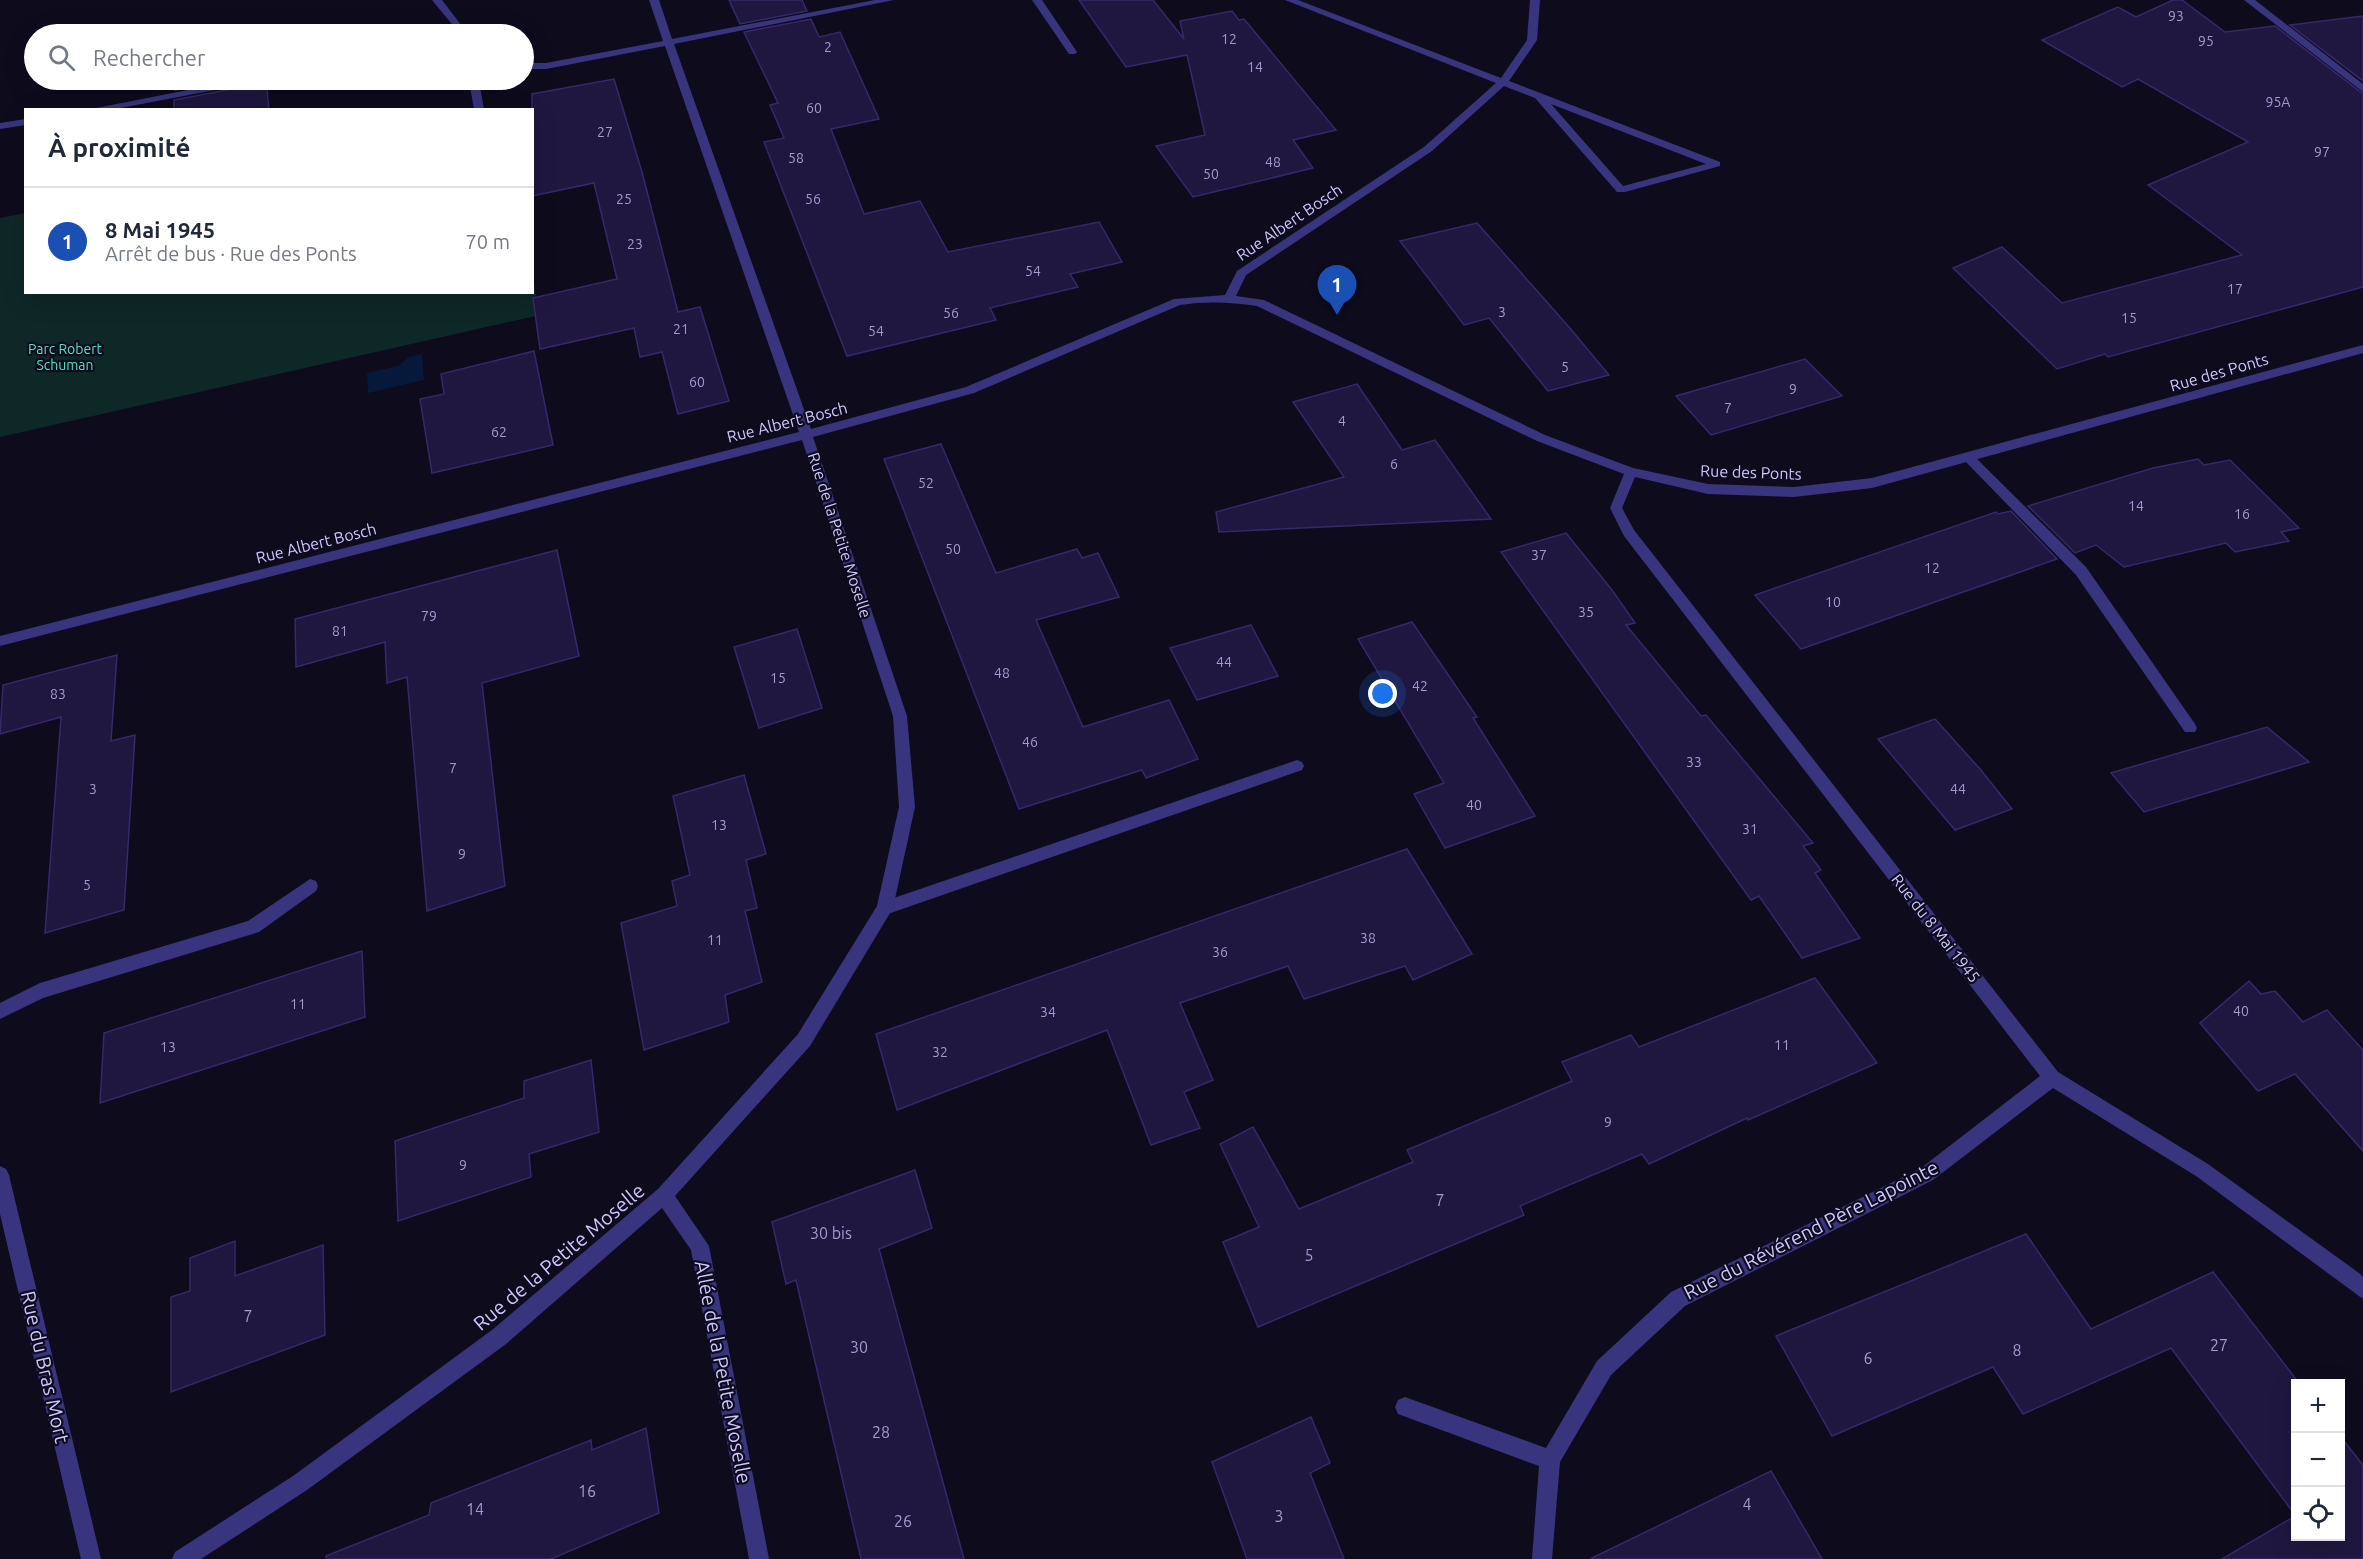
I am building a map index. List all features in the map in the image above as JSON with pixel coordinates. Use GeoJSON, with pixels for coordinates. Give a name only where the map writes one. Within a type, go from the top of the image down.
{"type":"FeatureCollection","features":[{"type":"Feature","properties":{"kind":"street"},"geometry":{"type":"LineString","coordinates":[[437,0],[456,24]]}},
{"type":"Feature","properties":{"kind":"street","name":"Rue de la Petite Moselle"},"geometry":{"type":"LineString","coordinates":[[182,1559],[300,1483],[499,1337],[664,1195],[804,1040],[885,908],[906,807],[900,716],[806,434],[654,0]]}},
{"type":"Feature","properties":{"kind":"street"},"geometry":{"type":"LineString","coordinates":[[534,66],[546,66],[889,0]]}},
{"type":"Feature","properties":{"kind":"street"},"geometry":{"type":"LineString","coordinates":[[1037,0],[1072,52]]}},
{"type":"Feature","properties":{"kind":"street"},"geometry":{"type":"LineString","coordinates":[[1290,0],[1716,164],[1621,189],[1538,96]]}},
{"type":"Feature","properties":{"kind":"street","name":"Rue Albert Bosch"},"geometry":{"type":"LineString","coordinates":[[0,641],[918,406],[970,390],[1178,302],[1202,298],[1230,298],[1241,273],[1428,149],[1504,81],[1532,40],[1535,0]]}},
{"type":"Feature","properties":{"kind":"street"},"geometry":{"type":"LineString","coordinates":[[2248,0],[2363,89]]}},
{"type":"Feature","properties":{"kind":"street"},"geometry":{"type":"LineString","coordinates":[[102,108],[198,90]]}},
{"type":"Feature","properties":{"kind":"street"},"geometry":{"type":"LineString","coordinates":[[476,90],[479,108]]}},
{"type":"Feature","properties":{"kind":"street"},"geometry":{"type":"LineString","coordinates":[[0,126],[24,122]]}},
{"type":"Feature","properties":{"kind":"street","name":"Rue des Ponts"},"geometry":{"type":"LineString","coordinates":[[1230,298],[1260,303],[1541,438],[1630,472],[1708,489],[1794,492],[1872,483],[2363,349]]}},
{"type":"Feature","properties":{"kind":"street"},"geometry":{"type":"LineString","coordinates":[[1969,458],[2081,571],[2190,728]]}},
{"type":"Feature","properties":{"kind":"street","name":"Rue du 8 Mai 1945"},"geometry":{"type":"LineString","coordinates":[[1630,472],[1616,508],[1629,533],[2052,1078],[2202,1170],[2363,1290]]}},
{"type":"Feature","properties":{"kind":"street"},"geometry":{"type":"LineString","coordinates":[[885,908],[1297,766]]}},
{"type":"Feature","properties":{"kind":"street"},"geometry":{"type":"LineString","coordinates":[[0,1011],[40,991],[253,927],[310,886]]}},
{"type":"Feature","properties":{"kind":"street","name":"Rue du Révérend Père Lapointe"},"geometry":{"type":"LineString","coordinates":[[1542,1559],[1550,1460],[1604,1368],[1678,1299],[1927,1174],[2052,1078]]}},
{"type":"Feature","properties":{"kind":"street","name":"Rue du Bras Mort"},"geometry":{"type":"LineString","coordinates":[[0,1175],[91,1559]]}},
{"type":"Feature","properties":{"kind":"street","name":"Allée de la Petite Moselle"},"geometry":{"type":"LineString","coordinates":[[664,1195],[700,1246],[759,1559]]}},
{"type":"Feature","properties":{"kind":"street"},"geometry":{"type":"LineString","coordinates":[[1406,1407],[1550,1460]]}},
{"type":"Feature","properties":{"kind":"green space","name":"Parc Robert Schuman"},"geometry":{"type":"Polygon","coordinates":[[[24,213],[24,294],[534,294],[534,284],[540,315],[0,437],[0,218],[24,213]]]}},
{"type":"Feature","properties":{"kind":"water"},"geometry":{"type":"Polygon","coordinates":[[[422,354],[424,380],[368,393],[367,373],[398,366],[409,357],[422,354]]]}},
{"type":"Feature","properties":{"kind":"building"},"geometry":{"type":"Polygon","coordinates":[[[729,0],[802,0],[807,11],[740,24],[729,0]]]}},
{"type":"Feature","properties":{"kind":"building"},"geometry":{"type":"Polygon","coordinates":[[[1079,0],[1153,0],[1184,39],[1180,21],[1232,11],[1239,20],[1244,19],[1336,130],[1293,140],[1313,168],[1193,197],[1156,146],[1205,135],[1187,55],[1126,67],[1079,0]]]}},
{"type":"Feature","properties":{"kind":"building"},"geometry":{"type":"Polygon","coordinates":[[[2173,0],[2182,0],[2225,32],[2275,26],[2363,94],[2363,287],[2108,357],[2105,354],[2057,369],[1953,268],[2002,247],[2062,303],[2242,255],[2148,185],[2248,142],[2138,79],[2122,87],[2042,40],[2118,7],[2136,17],[2173,0]]]}},
{"type":"Feature","properties":{"kind":"building"},"geometry":{"type":"Polygon","coordinates":[[[2363,16],[2363,81],[2290,25],[2363,16]]]}},
{"type":"Feature","properties":{"kind":"building"},"geometry":{"type":"Polygon","coordinates":[[[811,19],[819,37],[840,32],[879,119],[831,129],[864,214],[920,201],[948,252],[1099,222],[1122,262],[1070,274],[1078,287],[990,308],[996,320],[847,356],[764,142],[784,138],[770,105],[778,103],[744,32],[811,19]]]}},
{"type":"Feature","properties":{"kind":"building"},"geometry":{"type":"Polygon","coordinates":[[[614,79],[642,172],[678,312],[700,307],[729,401],[678,414],[662,352],[640,357],[634,328],[540,349],[533,298],[617,279],[594,183],[534,196],[532,94],[614,79]]]}},
{"type":"Feature","properties":{"kind":"building"},"geometry":{"type":"Polygon","coordinates":[[[226,90],[267,90],[269,108],[174,108],[174,100],[226,90]]]}},
{"type":"Feature","properties":{"kind":"building"},"geometry":{"type":"Polygon","coordinates":[[[1477,223],[1609,375],[1548,391],[1489,318],[1464,325],[1400,241],[1477,223]]]}},
{"type":"Feature","properties":{"kind":"building"},"geometry":{"type":"Polygon","coordinates":[[[534,351],[553,445],[432,473],[420,399],[444,394],[441,374],[534,351]]]}},
{"type":"Feature","properties":{"kind":"building"},"geometry":{"type":"Polygon","coordinates":[[[1805,359],[1842,396],[1711,435],[1676,396],[1805,359]]]}},
{"type":"Feature","properties":{"kind":"building"},"geometry":{"type":"Polygon","coordinates":[[[1357,384],[1402,450],[1435,440],[1491,519],[1219,532],[1216,512],[1344,477],[1293,402],[1357,384]]]}},
{"type":"Feature","properties":{"kind":"building"},"geometry":{"type":"Polygon","coordinates":[[[941,444],[996,573],[1077,549],[1082,558],[1098,553],[1119,597],[1036,620],[1083,727],[1169,700],[1198,759],[1146,778],[1142,770],[1019,809],[884,459],[941,444]]]}},
{"type":"Feature","properties":{"kind":"building"},"geometry":{"type":"Polygon","coordinates":[[[2198,459],[2204,465],[2230,460],[2299,528],[2281,532],[2289,541],[2235,552],[2226,543],[2124,567],[2096,545],[2075,553],[2028,506],[2153,468],[2198,459]]]}},
{"type":"Feature","properties":{"kind":"building"},"geometry":{"type":"Polygon","coordinates":[[[2011,511],[2057,559],[1801,649],[1755,595],[1996,512],[1998,514],[2011,511]]]}},
{"type":"Feature","properties":{"kind":"building"},"geometry":{"type":"Polygon","coordinates":[[[1566,533],[1612,590],[1635,623],[1626,625],[1701,716],[1706,715],[1813,843],[1803,846],[1821,870],[1815,873],[1860,938],[1802,958],[1759,896],[1751,900],[1501,552],[1566,533]]]}},
{"type":"Feature","properties":{"kind":"building"},"geometry":{"type":"Polygon","coordinates":[[[557,550],[579,656],[482,683],[505,886],[427,911],[407,677],[387,683],[385,642],[296,667],[295,619],[557,550]]]}},
{"type":"Feature","properties":{"kind":"building"},"geometry":{"type":"Polygon","coordinates":[[[1412,622],[1477,717],[1473,718],[1535,816],[1445,848],[1414,794],[1444,783],[1358,639],[1412,622]]]}},
{"type":"Feature","properties":{"kind":"building"},"geometry":{"type":"Polygon","coordinates":[[[1251,625],[1278,676],[1197,700],[1170,648],[1251,625]]]}},
{"type":"Feature","properties":{"kind":"building"},"geometry":{"type":"Polygon","coordinates":[[[797,629],[822,708],[759,728],[734,647],[797,629]]]}},
{"type":"Feature","properties":{"kind":"building"},"geometry":{"type":"Polygon","coordinates":[[[117,655],[111,741],[135,735],[124,910],[45,933],[61,717],[0,734],[3,685],[117,655]]]}},
{"type":"Feature","properties":{"kind":"building"},"geometry":{"type":"Polygon","coordinates":[[[1935,719],[2012,809],[1955,830],[1878,739],[1935,719]]]}},
{"type":"Feature","properties":{"kind":"building"},"geometry":{"type":"Polygon","coordinates":[[[2267,727],[2309,762],[2144,812],[2111,773],[2267,727]]]}},
{"type":"Feature","properties":{"kind":"building"},"geometry":{"type":"Polygon","coordinates":[[[744,775],[766,854],[746,860],[757,908],[745,911],[762,982],[725,995],[729,1022],[644,1050],[621,923],[677,906],[672,881],[690,875],[673,796],[744,775]]]}},
{"type":"Feature","properties":{"kind":"building"},"geometry":{"type":"Polygon","coordinates":[[[1407,849],[1472,954],[1413,980],[1405,966],[1304,999],[1288,966],[1180,1003],[1213,1080],[1184,1092],[1200,1128],[1151,1145],[1107,1030],[897,1110],[876,1034],[1407,849]]]}},
{"type":"Feature","properties":{"kind":"building"},"geometry":{"type":"Polygon","coordinates":[[[362,951],[365,1017],[100,1103],[104,1033],[362,951]]]}},
{"type":"Feature","properties":{"kind":"building"},"geometry":{"type":"Polygon","coordinates":[[[1815,978],[1877,1063],[1748,1120],[1747,1118],[1649,1164],[1642,1154],[1520,1206],[1524,1215],[1258,1327],[1223,1242],[1259,1227],[1220,1144],[1253,1127],[1299,1209],[1413,1162],[1407,1150],[1572,1081],[1562,1062],[1631,1035],[1639,1047],[1815,978]]]}},
{"type":"Feature","properties":{"kind":"building"},"geometry":{"type":"Polygon","coordinates":[[[2249,981],[2261,994],[2275,991],[2303,1022],[2327,1010],[2363,1050],[2363,1151],[2295,1074],[2258,1091],[2200,1023],[2249,981]]]}},
{"type":"Feature","properties":{"kind":"building"},"geometry":{"type":"Polygon","coordinates":[[[591,1060],[599,1132],[529,1154],[531,1177],[398,1221],[395,1141],[524,1098],[524,1081],[591,1060]]]}},
{"type":"Feature","properties":{"kind":"building"},"geometry":{"type":"Polygon","coordinates":[[[915,1170],[932,1228],[879,1249],[964,1559],[861,1559],[796,1280],[786,1284],[772,1222],[915,1170]]]}},
{"type":"Feature","properties":{"kind":"building"},"geometry":{"type":"Polygon","coordinates":[[[2026,1234],[2091,1329],[2213,1272],[2296,1379],[2291,1379],[2291,1510],[2171,1348],[2023,1414],[1993,1367],[1832,1436],[1776,1336],[2026,1234]]]}},
{"type":"Feature","properties":{"kind":"building"},"geometry":{"type":"Polygon","coordinates":[[[235,1241],[235,1276],[323,1245],[325,1335],[171,1392],[171,1297],[190,1291],[190,1258],[235,1241]]]}},
{"type":"Feature","properties":{"kind":"building"},"geometry":{"type":"Polygon","coordinates":[[[1311,1417],[1330,1463],[1310,1473],[1344,1559],[1247,1559],[1212,1462],[1311,1417]]]}},
{"type":"Feature","properties":{"kind":"building"},"geometry":{"type":"Polygon","coordinates":[[[646,1428],[659,1513],[551,1559],[327,1559],[326,1556],[429,1515],[431,1503],[591,1440],[592,1450],[646,1428]]]}},
{"type":"Feature","properties":{"kind":"building"},"geometry":{"type":"Polygon","coordinates":[[[2345,1442],[2363,1465],[2363,1559],[2222,1559],[2291,1518],[2291,1541],[2345,1541],[2345,1442]]]}},
{"type":"Feature","properties":{"kind":"building"},"geometry":{"type":"Polygon","coordinates":[[[1771,1471],[1822,1559],[1590,1559],[1771,1471]]]}},
{"type":"Feature","properties":{"kind":"place","name":"8 Mai 1945"},"geometry":{"type":"Point","coordinates":[1337,315]}}]}
